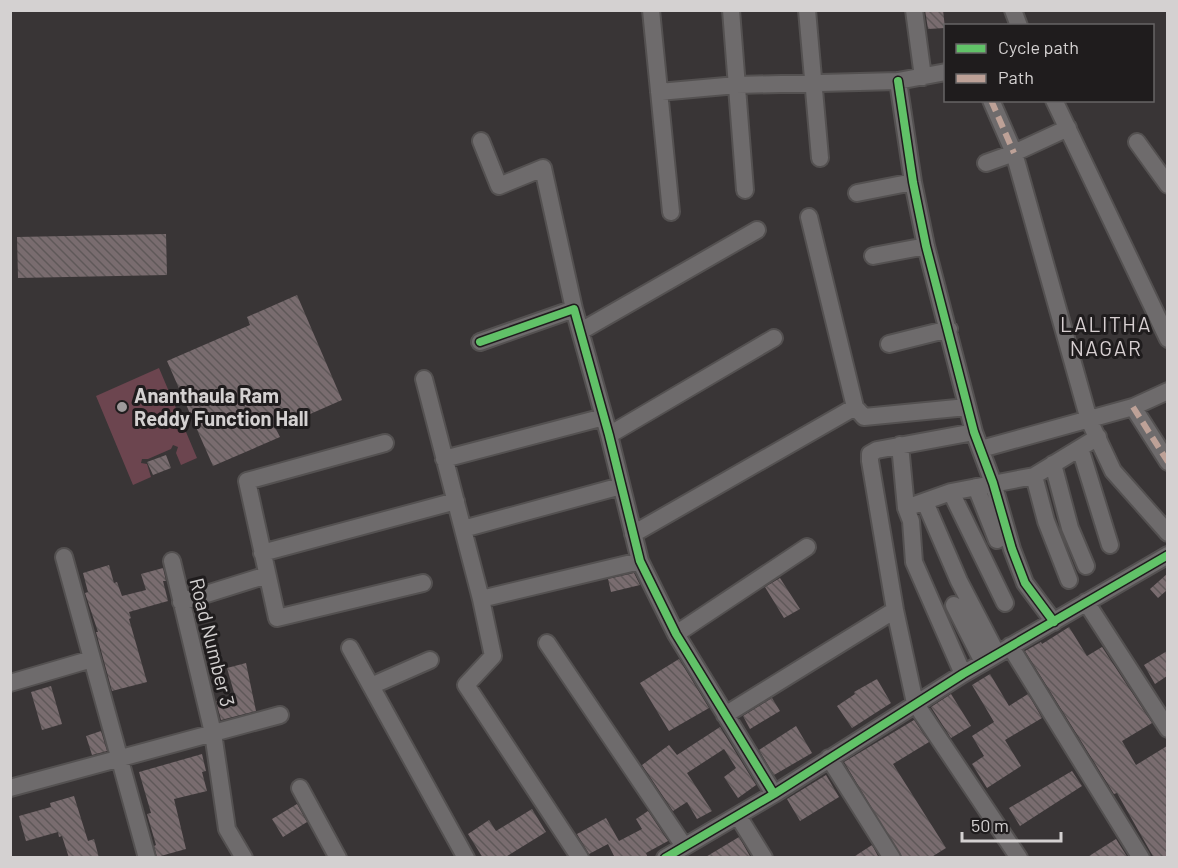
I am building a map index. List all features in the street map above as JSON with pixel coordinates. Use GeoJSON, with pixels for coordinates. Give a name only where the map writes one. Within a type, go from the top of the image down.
{"type":"FeatureCollection","features":[{"type":"Feature","properties":{"kind":"street"},"geometry":{"type":"LineString","coordinates":[[651,10],[671,212]]}},
{"type":"Feature","properties":{"kind":"street"},"geometry":{"type":"LineString","coordinates":[[731,10],[746,190]]}},
{"type":"Feature","properties":{"kind":"street"},"geometry":{"type":"LineString","coordinates":[[807,10],[820,158]]}},
{"type":"Feature","properties":{"kind":"street"},"geometry":{"type":"LineString","coordinates":[[914,10],[923,77]]}},
{"type":"Feature","properties":{"kind":"street"},"geometry":{"type":"LineString","coordinates":[[659,92],[737,86],[898,81],[944,72]]}},
{"type":"Feature","properties":{"kind":"street"},"geometry":{"type":"LineString","coordinates":[[898,81],[913,182],[926,246],[974,432],[1025,583],[1054,622]]}},
{"type":"Feature","properties":{"kind":"street"},"geometry":{"type":"LineString","coordinates":[[992,102],[1014,153],[1089,420],[1113,471],[1167,533]]}},
{"type":"Feature","properties":{"kind":"street"},"geometry":{"type":"LineString","coordinates":[[1055,102],[1167,339]]}},
{"type":"Feature","properties":{"kind":"street"},"geometry":{"type":"LineString","coordinates":[[986,163],[1068,128]]}},
{"type":"Feature","properties":{"kind":"street"},"geometry":{"type":"LineString","coordinates":[[481,141],[499,186],[543,168],[574,309],[609,435],[640,561],[676,634],[774,794]]}},
{"type":"Feature","properties":{"kind":"street"},"geometry":{"type":"LineString","coordinates":[[1137,142],[1167,185]]}},
{"type":"Feature","properties":{"kind":"street"},"geometry":{"type":"LineString","coordinates":[[856,193],[913,182]]}},
{"type":"Feature","properties":{"kind":"street"},"geometry":{"type":"LineString","coordinates":[[809,218],[855,407],[864,417],[967,406]]}},
{"type":"Feature","properties":{"kind":"street"},"geometry":{"type":"LineString","coordinates":[[581,331],[757,230]]}},
{"type":"Feature","properties":{"kind":"street"},"geometry":{"type":"LineString","coordinates":[[873,256],[926,246]]}},
{"type":"Feature","properties":{"kind":"street"},"geometry":{"type":"LineString","coordinates":[[480,342],[574,309]]}},
{"type":"Feature","properties":{"kind":"street"},"geometry":{"type":"LineString","coordinates":[[889,344],[949,329]]}},
{"type":"Feature","properties":{"kind":"street"},"geometry":{"type":"LineString","coordinates":[[609,435],[774,338]]}},
{"type":"Feature","properties":{"kind":"street"},"geometry":{"type":"LineString","coordinates":[[423,379],[481,598],[493,656],[466,685],[580,858]]}},
{"type":"Feature","properties":{"kind":"street"},"geometry":{"type":"LineString","coordinates":[[981,449],[1133,407],[1167,391]]}},
{"type":"Feature","properties":{"kind":"street"},"geometry":{"type":"LineString","coordinates":[[633,534],[855,407]]}},
{"type":"Feature","properties":{"kind":"street"},"geometry":{"type":"LineString","coordinates":[[1133,407],[1167,462]]}},
{"type":"Feature","properties":{"kind":"street"},"geometry":{"type":"LineString","coordinates":[[444,459],[604,417]]}},
{"type":"Feature","properties":{"kind":"street"},"geometry":{"type":"LineString","coordinates":[[974,432],[877,450],[870,454],[870,461],[895,610],[915,703],[1019,858]]}},
{"type":"Feature","properties":{"kind":"street"},"geometry":{"type":"LineString","coordinates":[[884,540],[908,514],[925,502],[951,492],[1034,476],[1098,437]]}},
{"type":"Feature","properties":{"kind":"street"},"geometry":{"type":"LineString","coordinates":[[385,443],[247,481],[277,618],[423,584]]}},
{"type":"Feature","properties":{"kind":"street"},"geometry":{"type":"LineString","coordinates":[[900,445],[914,562],[963,674]]}},
{"type":"Feature","properties":{"kind":"street"},"geometry":{"type":"LineString","coordinates":[[1080,448],[1110,545]]}},
{"type":"Feature","properties":{"kind":"street"},"geometry":{"type":"LineString","coordinates":[[1053,464],[1070,528],[1086,566]]}},
{"type":"Feature","properties":{"kind":"street"},"geometry":{"type":"LineString","coordinates":[[1034,476],[1046,520],[1069,580]]}},
{"type":"Feature","properties":{"kind":"street"},"geometry":{"type":"LineString","coordinates":[[463,530],[621,486]]}},
{"type":"Feature","properties":{"kind":"street"},"geometry":{"type":"LineString","coordinates":[[976,487],[998,540]]}},
{"type":"Feature","properties":{"kind":"street"},"geometry":{"type":"LineString","coordinates":[[951,492],[1005,603]]}},
{"type":"Feature","properties":{"kind":"street"},"geometry":{"type":"LineString","coordinates":[[262,553],[456,501]]}},
{"type":"Feature","properties":{"kind":"street"},"geometry":{"type":"LineString","coordinates":[[925,502],[959,581],[996,654]]}},
{"type":"Feature","properties":{"kind":"street"},"geometry":{"type":"LineString","coordinates":[[676,634],[807,547]]}},
{"type":"Feature","properties":{"kind":"street"},"geometry":{"type":"LineString","coordinates":[[665,858],[774,794],[996,654],[1167,555]]}},
{"type":"Feature","properties":{"kind":"street"},"geometry":{"type":"LineString","coordinates":[[64,557],[147,858]]}},
{"type":"Feature","properties":{"kind":"street","name":"Road Number 3"},"geometry":{"type":"LineString","coordinates":[[172,561],[213,733],[227,829],[244,858]]}},
{"type":"Feature","properties":{"kind":"street"},"geometry":{"type":"LineString","coordinates":[[481,598],[640,561]]}},
{"type":"Feature","properties":{"kind":"street"},"geometry":{"type":"LineString","coordinates":[[888,568],[914,562]]}},
{"type":"Feature","properties":{"kind":"street"},"geometry":{"type":"LineString","coordinates":[[181,602],[267,575]]}},
{"type":"Feature","properties":{"kind":"street"},"geometry":{"type":"LineString","coordinates":[[1086,602],[1167,729]]}},
{"type":"Feature","properties":{"kind":"street"},"geometry":{"type":"LineString","coordinates":[[954,605],[996,654],[1141,858]]}},
{"type":"Feature","properties":{"kind":"street"},"geometry":{"type":"LineString","coordinates":[[725,715],[895,610]]}},
{"type":"Feature","properties":{"kind":"street"},"geometry":{"type":"LineString","coordinates":[[547,643],[684,846]]}},
{"type":"Feature","properties":{"kind":"street"},"geometry":{"type":"LineString","coordinates":[[350,648],[466,858]]}},
{"type":"Feature","properties":{"kind":"street"},"geometry":{"type":"LineString","coordinates":[[10,683],[92,659]]}},
{"type":"Feature","properties":{"kind":"street"},"geometry":{"type":"LineString","coordinates":[[371,686],[430,660]]}},
{"type":"Feature","properties":{"kind":"street"},"geometry":{"type":"LineString","coordinates":[[10,788],[280,715]]}},
{"type":"Feature","properties":{"kind":"street"},"geometry":{"type":"LineString","coordinates":[[829,758],[892,858]]}},
{"type":"Feature","properties":{"kind":"street"},"geometry":{"type":"LineString","coordinates":[[300,788],[338,858]]}},
{"type":"Feature","properties":{"kind":"street"},"geometry":{"type":"LineString","coordinates":[[738,816],[764,858]]}},
{"type":"Feature","properties":{"kind":"shaded area"},"geometry":{"type":"Polygon","coordinates":[[[159,368],[197,458],[181,465],[176,453],[178,447],[173,445],[171,449],[148,459],[142,459],[141,463],[147,464],[151,477],[133,485],[96,396],[159,368]]]}},
{"type":"Feature","properties":{"kind":"building"},"geometry":{"type":"Polygon","coordinates":[[[925,10],[943,10],[944,28],[928,29],[925,10]]]}},
{"type":"Feature","properties":{"kind":"building"},"geometry":{"type":"Polygon","coordinates":[[[166,234],[167,275],[18,278],[17,237],[166,234]]]}},
{"type":"Feature","properties":{"kind":"building"},"geometry":{"type":"Polygon","coordinates":[[[297,295],[342,400],[276,429],[280,437],[213,466],[167,361],[250,325],[247,317],[297,295]]]}},
{"type":"Feature","properties":{"kind":"building"},"geometry":{"type":"Polygon","coordinates":[[[166,455],[171,468],[153,475],[147,462],[166,455]]]}},
{"type":"Feature","properties":{"kind":"building"},"geometry":{"type":"Polygon","coordinates":[[[109,565],[114,583],[117,582],[122,596],[146,590],[141,574],[163,568],[166,581],[163,581],[168,601],[129,612],[147,682],[112,691],[96,632],[98,632],[85,593],[88,592],[83,573],[109,565]]]}},
{"type":"Feature","properties":{"kind":"building"},"geometry":{"type":"Polygon","coordinates":[[[634,573],[640,585],[611,592],[608,579],[634,573]]]}},
{"type":"Feature","properties":{"kind":"building"},"geometry":{"type":"Polygon","coordinates":[[[1167,574],[1167,590],[1158,598],[1150,589],[1167,574]]]}},
{"type":"Feature","properties":{"kind":"building"},"geometry":{"type":"Polygon","coordinates":[[[780,578],[800,609],[784,618],[765,587],[780,578]]]}},
{"type":"Feature","properties":{"kind":"building"},"geometry":{"type":"Polygon","coordinates":[[[1069,627],[1087,656],[1102,647],[1152,723],[1122,741],[1136,765],[1167,746],[1167,858],[1154,858],[1117,793],[1114,794],[1025,651],[1041,642],[1042,644],[1069,627]]]}},
{"type":"Feature","properties":{"kind":"building"},"geometry":{"type":"Polygon","coordinates":[[[1167,651],[1167,676],[1155,684],[1144,665],[1167,651]]]}},
{"type":"Feature","properties":{"kind":"building"},"geometry":{"type":"Polygon","coordinates":[[[679,659],[709,708],[669,731],[640,683],[679,659]]]}},
{"type":"Feature","properties":{"kind":"building"},"geometry":{"type":"Polygon","coordinates":[[[246,663],[256,711],[221,720],[216,701],[235,696],[227,668],[246,663]]]}},
{"type":"Feature","properties":{"kind":"building"},"geometry":{"type":"Polygon","coordinates":[[[990,674],[1009,706],[1028,694],[1042,718],[1005,740],[1021,766],[987,788],[972,764],[984,756],[972,736],[994,722],[972,685],[990,674]]]}},
{"type":"Feature","properties":{"kind":"building"},"geometry":{"type":"Polygon","coordinates":[[[877,679],[891,703],[852,728],[837,706],[855,694],[854,692],[877,679]]]}},
{"type":"Feature","properties":{"kind":"building"},"geometry":{"type":"Polygon","coordinates":[[[51,686],[62,724],[42,730],[31,692],[51,686]]]}},
{"type":"Feature","properties":{"kind":"building"},"geometry":{"type":"Polygon","coordinates":[[[951,694],[971,726],[951,738],[931,707],[951,694]]]}},
{"type":"Feature","properties":{"kind":"building"},"geometry":{"type":"Polygon","coordinates":[[[772,698],[780,711],[750,729],[743,716],[772,698]]]}},
{"type":"Feature","properties":{"kind":"building"},"geometry":{"type":"Polygon","coordinates":[[[914,720],[929,742],[893,764],[946,848],[930,858],[902,858],[844,762],[914,720]]]}},
{"type":"Feature","properties":{"kind":"building"},"geometry":{"type":"Polygon","coordinates":[[[796,726],[812,753],[774,775],[759,750],[796,726]]]}},
{"type":"Feature","properties":{"kind":"building"},"geometry":{"type":"Polygon","coordinates":[[[720,727],[756,785],[738,798],[724,777],[736,768],[724,749],[687,773],[712,811],[697,819],[687,802],[673,811],[642,765],[669,745],[677,755],[720,727]]]}},
{"type":"Feature","properties":{"kind":"building"},"geometry":{"type":"Polygon","coordinates":[[[101,731],[107,751],[92,755],[86,736],[101,731]]]}},
{"type":"Feature","properties":{"kind":"building"},"geometry":{"type":"Polygon","coordinates":[[[202,754],[206,771],[202,772],[207,791],[174,799],[186,849],[157,857],[147,814],[151,813],[139,772],[202,754]]]}},
{"type":"Feature","properties":{"kind":"building"},"geometry":{"type":"Polygon","coordinates":[[[1072,771],[1082,786],[1020,826],[1009,808],[1072,771]]]}},
{"type":"Feature","properties":{"kind":"building"},"geometry":{"type":"Polygon","coordinates":[[[826,775],[839,797],[800,821],[787,799],[826,775]]]}},
{"type":"Feature","properties":{"kind":"building"},"geometry":{"type":"Polygon","coordinates":[[[74,796],[88,841],[94,839],[99,858],[69,858],[62,836],[59,837],[58,832],[26,841],[19,816],[51,807],[50,803],[74,796]]]}},
{"type":"Feature","properties":{"kind":"building"},"geometry":{"type":"Polygon","coordinates":[[[297,804],[307,822],[283,837],[272,819],[297,804]]]}},
{"type":"Feature","properties":{"kind":"building"},"geometry":{"type":"Polygon","coordinates":[[[532,809],[546,832],[504,858],[483,858],[468,834],[489,820],[496,831],[532,809]]]}},
{"type":"Feature","properties":{"kind":"building"},"geometry":{"type":"Polygon","coordinates":[[[648,811],[668,841],[646,853],[648,858],[615,858],[608,844],[589,854],[577,834],[606,818],[619,841],[642,829],[636,819],[648,811]]]}},
{"type":"Feature","properties":{"kind":"building"},"geometry":{"type":"Polygon","coordinates":[[[739,837],[751,858],[704,858],[739,837]]]}},
{"type":"Feature","properties":{"kind":"building"},"geometry":{"type":"Polygon","coordinates":[[[1116,839],[1128,858],[1086,858],[1116,839]]]}},
{"type":"Feature","properties":{"kind":"building"},"geometry":{"type":"Polygon","coordinates":[[[872,845],[879,858],[852,858],[872,845]]]}},
{"type":"Feature","properties":{"kind":"marked path"},"geometry":{"type":"LineString","coordinates":[[992,102],[1014,153]]}},
{"type":"Feature","properties":{"kind":"marked path"},"geometry":{"type":"LineString","coordinates":[[1133,407],[1168,462]]}},
{"type":"Feature","properties":{"kind":"cycle path"},"geometry":{"type":"LineString","coordinates":[[898,81],[913,182],[926,246],[974,432],[1025,583],[1054,622]]}},
{"type":"Feature","properties":{"kind":"cycle path"},"geometry":{"type":"LineString","coordinates":[[480,342],[574,309],[609,435],[640,561],[676,634],[774,794]]}},
{"type":"Feature","properties":{"kind":"cycle path"},"geometry":{"type":"LineString","coordinates":[[665,858],[774,794],[963,674],[1168,555]]}},
{"type":"Feature","properties":{"kind":"place","name":"Ananthaula Ram Reddy Function Hall"},"geometry":{"type":"Point","coordinates":[122,407]}},
{"type":"Feature","properties":{"kind":"district","name":"LALITHA NAGAR"},"geometry":{"type":"Point","coordinates":[1106,335]}}]}
